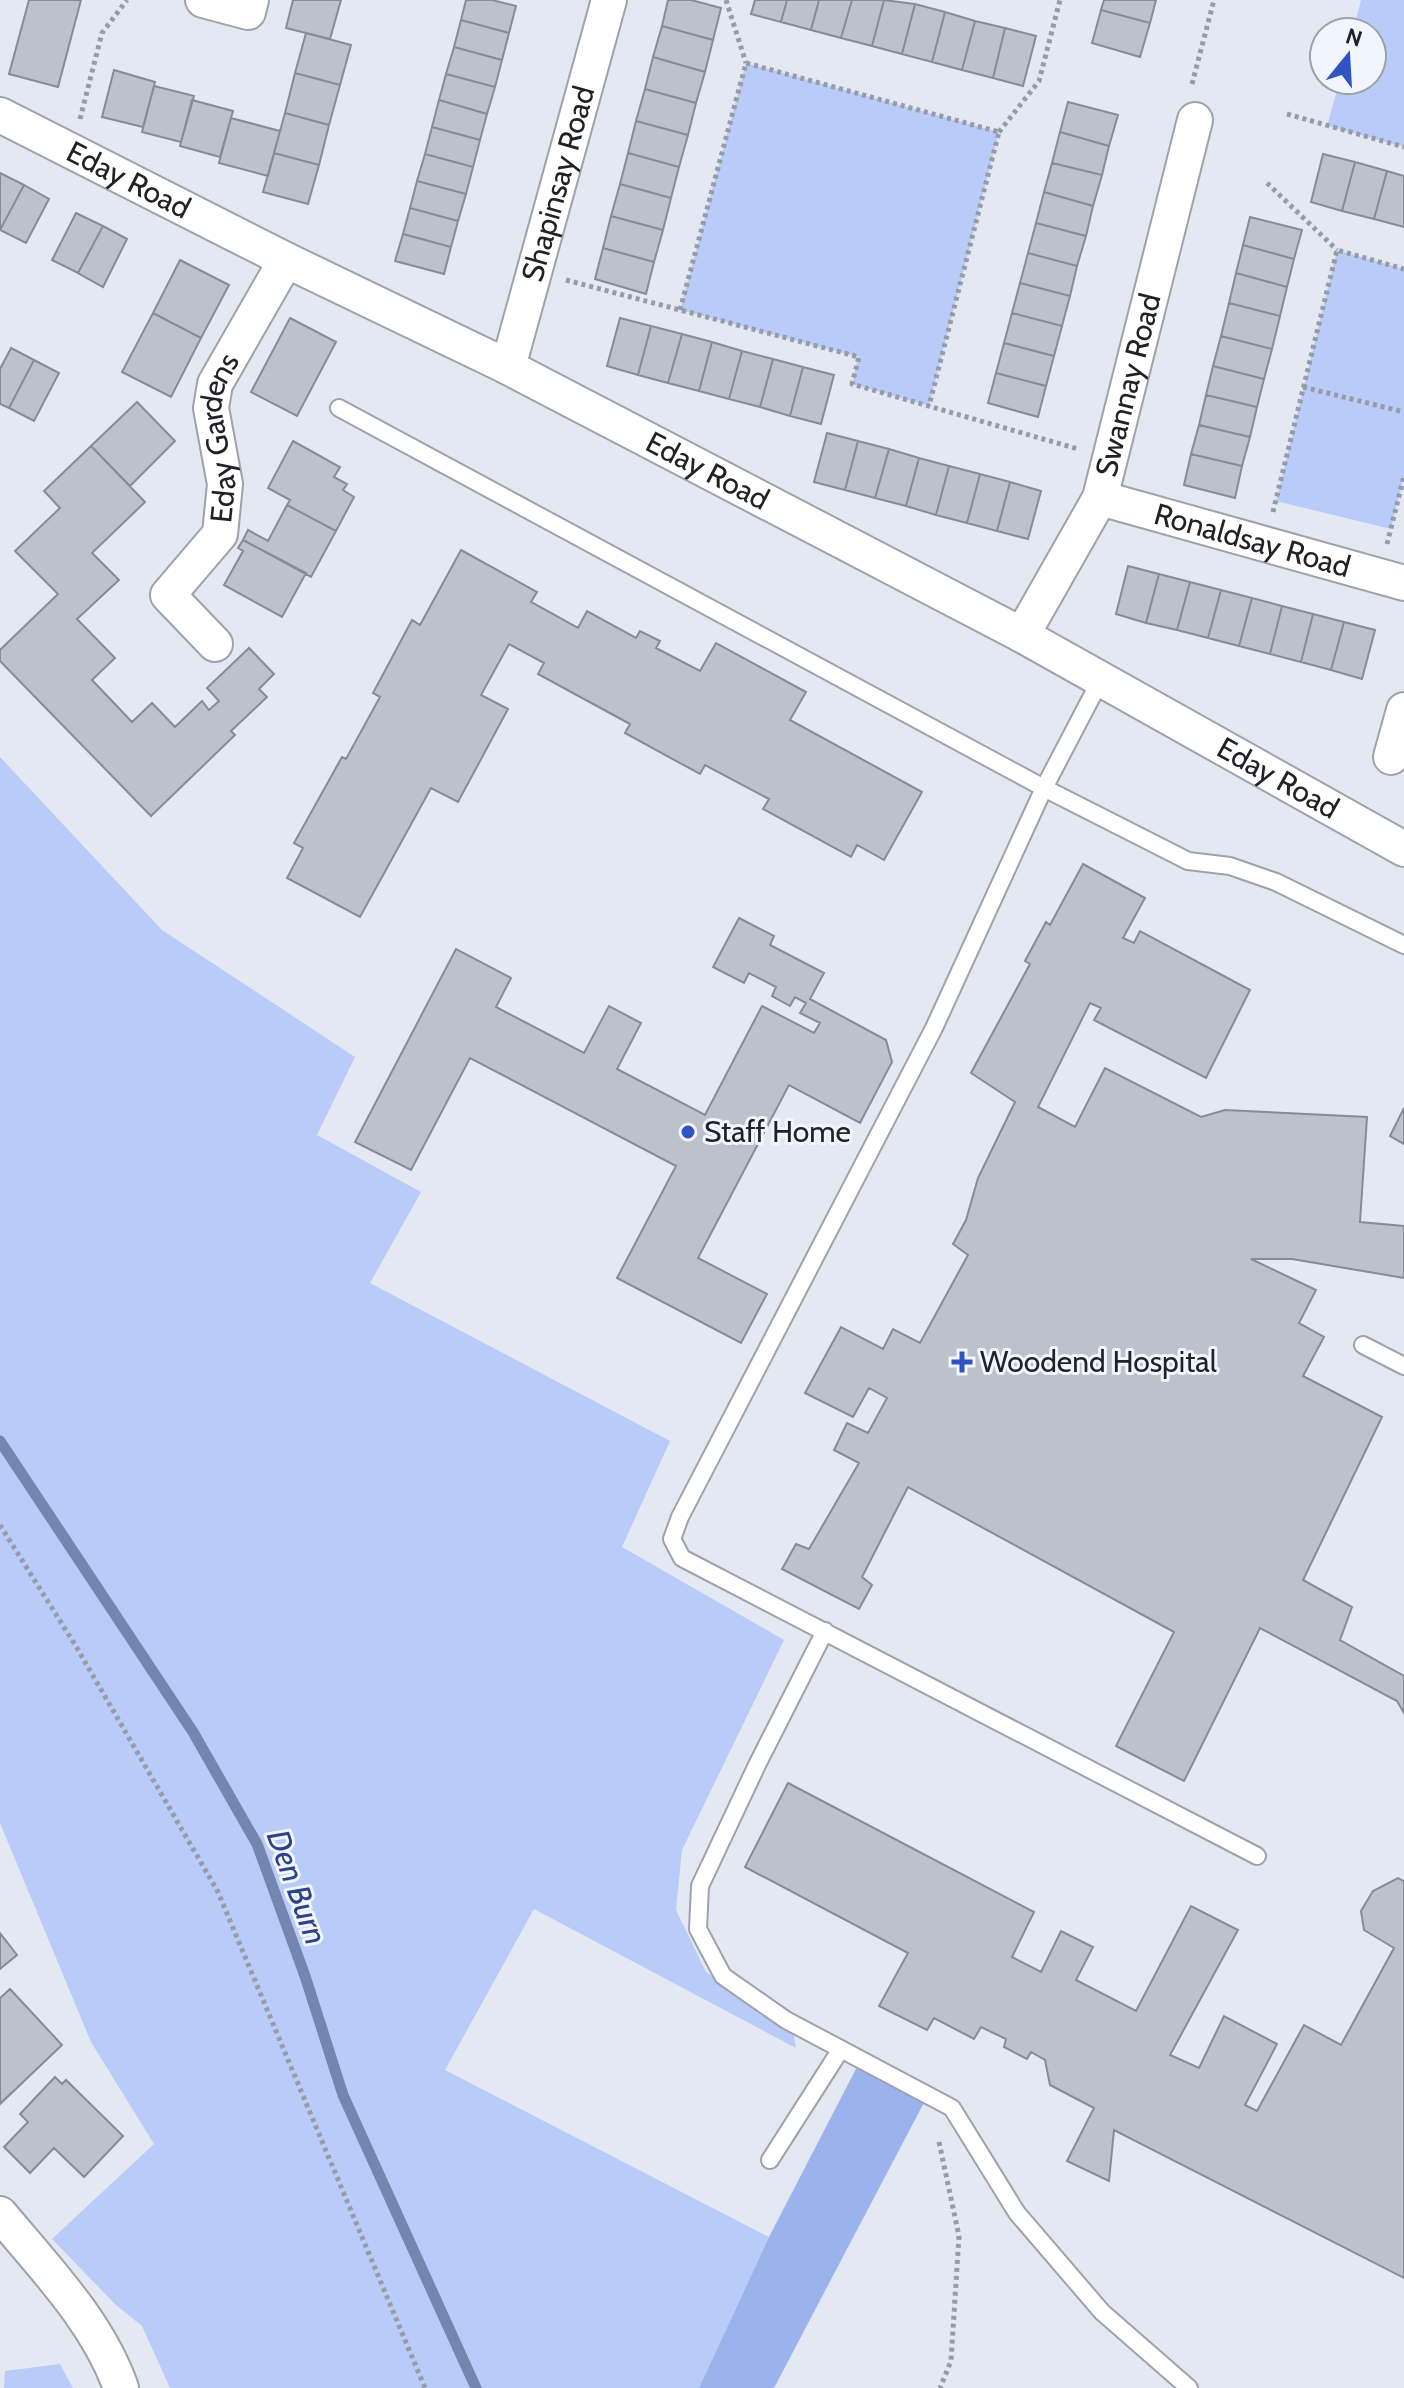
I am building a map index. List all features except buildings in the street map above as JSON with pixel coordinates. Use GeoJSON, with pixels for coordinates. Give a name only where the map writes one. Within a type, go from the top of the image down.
{"type":"FeatureCollection","features":[{"type":"Feature","properties":{"kind":"street"},"geometry":{"type":"LineString","coordinates":[[203,0],[248,12],[251,0]]}},
{"type":"Feature","properties":{"kind":"street","name":"Shapinsay Road"},"geometry":{"type":"LineString","coordinates":[[508,367],[609,0]]}},
{"type":"Feature","properties":{"kind":"street","name":"Eday Road"},"geometry":{"type":"LineString","coordinates":[[0,115],[286,260],[508,367],[1022,635],[1404,849]]}},
{"type":"Feature","properties":{"kind":"street","name":"Swannay Road"},"geometry":{"type":"LineString","coordinates":[[1022,635],[1100,498],[1195,120]]}},
{"type":"Feature","properties":{"kind":"street","name":"Eday Gardens"},"geometry":{"type":"LineString","coordinates":[[215,644],[168,595],[220,534],[225,484],[211,408],[215,384],[286,260]]}},
{"type":"Feature","properties":{"kind":"street","name":"Ronaldsay Road"},"geometry":{"type":"LineString","coordinates":[[1100,498],[1391,579]]}},
{"type":"Feature","properties":{"kind":"street"},"geometry":{"type":"LineString","coordinates":[[1391,757],[1404,710]]}},
{"type":"Feature","properties":{"kind":"street"},"geometry":{"type":"LineString","coordinates":[[0,2214],[72,2301],[115,2370],[121,2388]]}},
{"type":"Feature","properties":{"kind":"lane"},"geometry":{"type":"LineString","coordinates":[[339,408],[1044,788],[1188,861],[1230,866],[1276,882],[1404,945]]}},
{"type":"Feature","properties":{"kind":"lane"},"geometry":{"type":"LineString","coordinates":[[1100,681],[1044,788],[934,1028],[680,1517],[672,1539],[682,1558],[1257,1856]]}},
{"type":"Feature","properties":{"kind":"lane"},"geometry":{"type":"LineString","coordinates":[[1363,1345],[1404,1366]]}},
{"type":"Feature","properties":{"kind":"lane"},"geometry":{"type":"LineString","coordinates":[[825,1631],[700,1886],[698,1929],[723,1976],[786,2020],[952,2108],[1017,2213],[1102,2312],[1189,2388]]}},
{"type":"Feature","properties":{"kind":"lane"},"geometry":{"type":"LineString","coordinates":[[770,2160],[841,2049]]}},
{"type":"Feature","properties":{"kind":"path"},"geometry":{"type":"LineString","coordinates":[[72,151],[102,33],[127,0]]}},
{"type":"Feature","properties":{"kind":"path"},"geometry":{"type":"LineString","coordinates":[[680,310],[746,63],[726,0]]}},
{"type":"Feature","properties":{"kind":"path"},"geometry":{"type":"LineString","coordinates":[[929,406],[999,132],[1039,81],[1060,0]]}},
{"type":"Feature","properties":{"kind":"path"},"geometry":{"type":"LineString","coordinates":[[1195,120],[1191,85],[1214,0]]}},
{"type":"Feature","properties":{"kind":"path"},"geometry":{"type":"LineString","coordinates":[[746,63],[999,132]]}},
{"type":"Feature","properties":{"kind":"path"},"geometry":{"type":"LineString","coordinates":[[1287,114],[1404,147]]}},
{"type":"Feature","properties":{"kind":"path"},"geometry":{"type":"LineString","coordinates":[[1267,183],[1337,250],[1404,269]]}},
{"type":"Feature","properties":{"kind":"path"},"geometry":{"type":"LineString","coordinates":[[1265,544],[1337,250]]}},
{"type":"Feature","properties":{"kind":"path"},"geometry":{"type":"LineString","coordinates":[[535,272],[859,357],[852,384],[1110,458]]}},
{"type":"Feature","properties":{"kind":"path"},"geometry":{"type":"LineString","coordinates":[[1303,387],[1404,412]]}},
{"type":"Feature","properties":{"kind":"path"},"geometry":{"type":"LineString","coordinates":[[1391,579],[1404,476]]}},
{"type":"Feature","properties":{"kind":"path"},"geometry":{"type":"LineString","coordinates":[[0,1525],[77,1648],[218,1892],[425,2388]]}},
{"type":"Feature","properties":{"kind":"path"},"geometry":{"type":"LineString","coordinates":[[928,2095],[959,2236],[951,2361],[940,2388]]}},
{"type":"Feature","properties":{"kind":"shaded area"},"geometry":{"type":"Polygon","coordinates":[[[1361,0],[1404,0],[1404,147],[1327,126],[1335,96],[1388,96],[1388,16],[1357,16],[1361,0]]]}},
{"type":"Feature","properties":{"kind":"shaded area"},"geometry":{"type":"Polygon","coordinates":[[[746,63],[999,132],[929,406],[852,384],[858,357],[680,310],[746,63]]]}},
{"type":"Feature","properties":{"kind":"shaded area"},"geometry":{"type":"Polygon","coordinates":[[[1337,250],[1404,269],[1404,476],[1391,529],[1276,501],[1337,250]]]}},
{"type":"Feature","properties":{"kind":"shaded area"},"geometry":{"type":"Polygon","coordinates":[[[0,757],[162,930],[355,1057],[317,1135],[421,1192],[370,1283],[670,1441],[622,1547],[784,1640],[682,1850],[676,1910],[706,1972],[793,2031],[796,2048],[534,1909],[445,2070],[769,2237],[699,2388],[170,2388],[142,2326],[116,2305],[52,2239],[154,2144],[91,2042],[0,1823],[0,757]]]}},
{"type":"Feature","properties":{"kind":"shaded area"},"geometry":{"type":"Polygon","coordinates":[[[859,2063],[928,2095],[774,2388],[699,2388],[769,2237],[859,2063]]]}},
{"type":"Feature","properties":{"kind":"shaded area"},"geometry":{"type":"Polygon","coordinates":[[[60,2364],[73,2388],[4,2388],[5,2371],[60,2364]]]}},
{"type":"Feature","properties":{"kind":"waterway","name":"Den Burn"},"geometry":{"type":"LineString","coordinates":[[0,1441],[193,1732],[257,1844],[305,1976],[343,2095],[476,2388]]}},
{"type":"Feature","properties":{"kind":"place","name":"Staff Home"},"geometry":{"type":"Point","coordinates":[688,1132]}},
{"type":"Feature","properties":{"kind":"place","name":"Woodend Hospital"},"geometry":{"type":"Point","coordinates":[962,1362]}}]}
